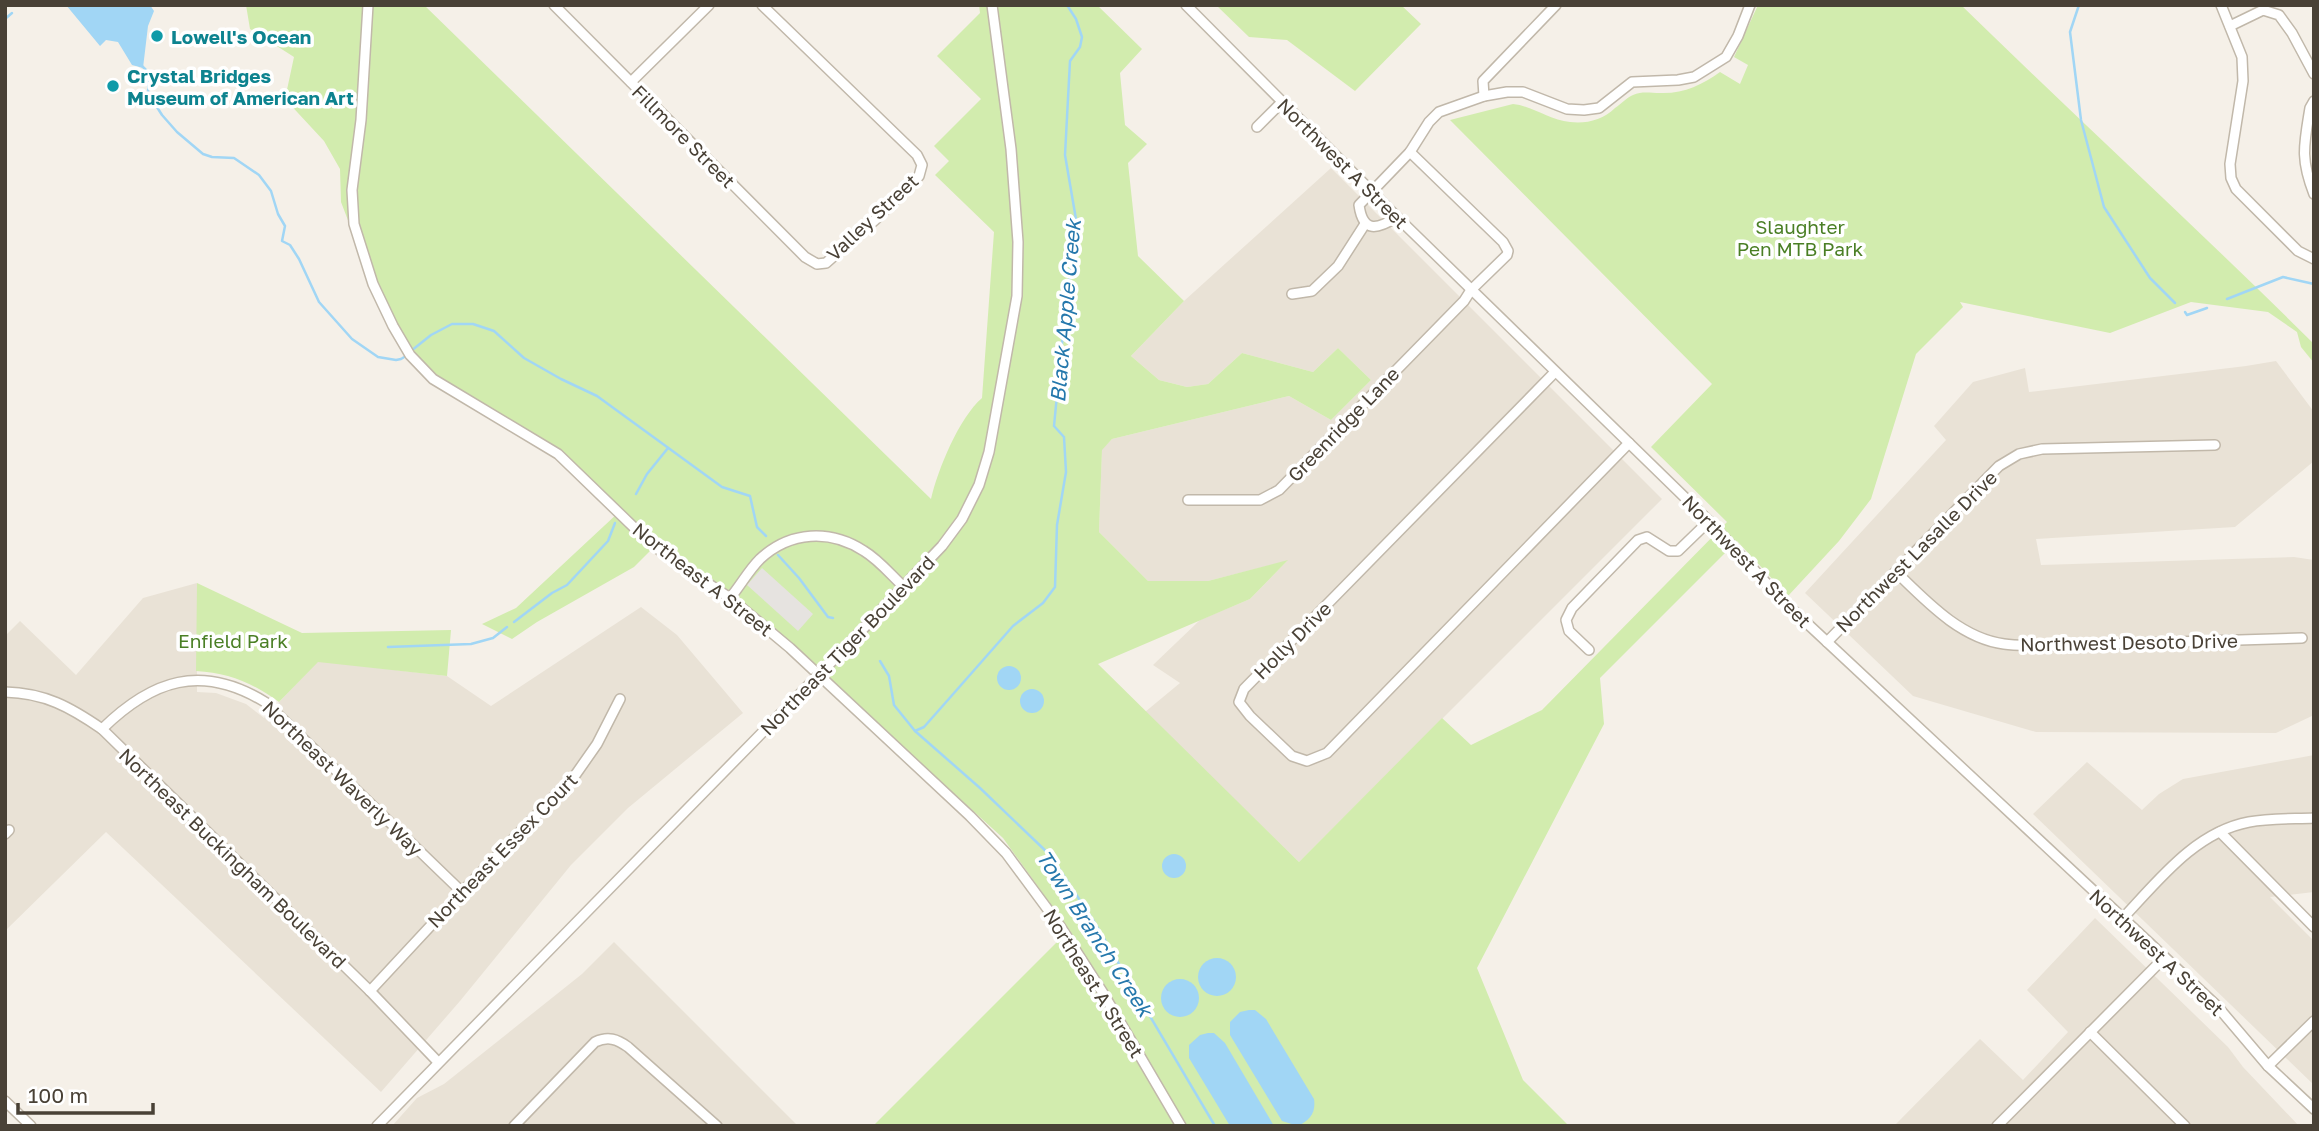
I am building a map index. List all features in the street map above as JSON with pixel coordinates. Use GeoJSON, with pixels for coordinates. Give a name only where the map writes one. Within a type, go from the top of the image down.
{"type":"FeatureCollection","features":[{"type":"Feature","properties":{"kind":"street","name":"Northeast A Street"},"geometry":{"type":"LineString","coordinates":[[368,5],[361,120],[352,190],[354,225],[373,284],[410,355],[433,379],[558,454],[648,541],[730,598],[790,648],[970,816],[1006,853],[1060,926],[1103,993],[1181,1126]]}},
{"type":"Feature","properties":{"kind":"street","name":"Fillmore Street"},"geometry":{"type":"LineString","coordinates":[[554,5],[805,257],[817,264]]}},
{"type":"Feature","properties":{"kind":"street"},"geometry":{"type":"LineString","coordinates":[[631,82],[709,5]]}},
{"type":"Feature","properties":{"kind":"street","name":"Valley Street"},"geometry":{"type":"LineString","coordinates":[[762,5],[917,155],[922,165],[919,176],[875,220],[826,263],[817,264]]}},
{"type":"Feature","properties":{"kind":"street","name":"Northeast Tiger Boulevard"},"geometry":{"type":"LineString","coordinates":[[377,1126],[904,587],[943,546],[962,519],[979,485],[989,452],[1017,296],[1017,228],[1011,149],[992,5]]}},
{"type":"Feature","properties":{"kind":"street","name":"Northwest A Street"},"geometry":{"type":"LineString","coordinates":[[1186,5],[1397,217],[1709,521],[1781,599],[2217,1006],[2268,1066],[2314,1110]]}},
{"type":"Feature","properties":{"kind":"street"},"geometry":{"type":"LineString","coordinates":[[1484,96],[1483,81],[1556,5]]}},
{"type":"Feature","properties":{"kind":"street"},"geometry":{"type":"LineString","coordinates":[[1397,217],[1376,228],[1365,224],[1359,205],[1410,152],[1429,122],[1439,112],[1484,96],[1507,92],[1523,92],[1567,109],[1599,108],[1632,82],[1678,80],[1694,76],[1726,57],[1750,5]]}},
{"type":"Feature","properties":{"kind":"street"},"geometry":{"type":"LineString","coordinates":[[2221,5],[2242,57],[2243,81],[2230,164],[2231,178],[2236,189],[2298,251],[2314,259]]}},
{"type":"Feature","properties":{"kind":"street"},"geometry":{"type":"LineString","coordinates":[[2230,26],[2263,10],[2279,15],[2314,74]]}},
{"type":"Feature","properties":{"kind":"street"},"geometry":{"type":"LineString","coordinates":[[2314,101],[2310,108],[2304,157],[2314,194]]}},
{"type":"Feature","properties":{"kind":"street"},"geometry":{"type":"LineString","coordinates":[[1257,127],[1282,102]]}},
{"type":"Feature","properties":{"kind":"street","name":"Greenridge Lane"},"geometry":{"type":"LineString","coordinates":[[1188,500],[1260,500],[1279,490],[1464,301],[1471,289],[1507,255],[1506,246],[1410,152]]}},
{"type":"Feature","properties":{"kind":"street"},"geometry":{"type":"LineString","coordinates":[[1292,294],[1312,291],[1338,266],[1365,224]]}},
{"type":"Feature","properties":{"kind":"street","name":"Holly Drive"},"geometry":{"type":"LineString","coordinates":[[1555,372],[1244,688],[1239,702],[1250,716],[1292,756],[1307,761],[1327,753],[1629,443]]}},
{"type":"Feature","properties":{"kind":"street","name":"Northwest Lasalle Drive"},"geometry":{"type":"LineString","coordinates":[[1826,642],[1999,466],[2019,454],[2042,449],[2215,445]]}},
{"type":"Feature","properties":{"kind":"street"},"geometry":{"type":"LineString","coordinates":[[1589,650],[1569,631],[1566,620],[1572,608],[1638,540],[1647,537],[1656,540],[1669,551],[1678,551],[1709,521]]}},
{"type":"Feature","properties":{"kind":"street"},"geometry":{"type":"LineString","coordinates":[[730,598],[763,557],[782,543],[815,535],[849,542],[867,552],[904,587]]}},
{"type":"Feature","properties":{"kind":"street","name":"Northwest Desoto Drive"},"geometry":{"type":"LineString","coordinates":[[1896,572],[1945,617],[1970,632],[2002,644],[2043,646],[2302,638]]}},
{"type":"Feature","properties":{"kind":"street","name":"Northeast Waverly Way"},"geometry":{"type":"LineString","coordinates":[[102,729],[140,697],[165,685],[193,681],[222,683],[245,690],[265,702],[462,891]]}},
{"type":"Feature","properties":{"kind":"street","name":"Northeast Buckingham Boulevard"},"geometry":{"type":"LineString","coordinates":[[5,692],[27,693],[51,699],[102,729],[439,1062]]}},
{"type":"Feature","properties":{"kind":"street","name":"Northeast Essex Court"},"geometry":{"type":"LineString","coordinates":[[370,991],[462,891],[576,774],[597,744],[620,699]]}},
{"type":"Feature","properties":{"kind":"street"},"geometry":{"type":"LineString","coordinates":[[2122,919],[2190,849],[2220,832],[2248,822],[2314,818]]}},
{"type":"Feature","properties":{"kind":"street"},"geometry":{"type":"LineString","coordinates":[[2220,832],[2314,927]]}},
{"type":"Feature","properties":{"kind":"street"},"geometry":{"type":"LineString","coordinates":[[1997,1126],[2164,958]]}},
{"type":"Feature","properties":{"kind":"street"},"geometry":{"type":"LineString","coordinates":[[2268,1066],[2314,1021]]}},
{"type":"Feature","properties":{"kind":"street"},"geometry":{"type":"LineString","coordinates":[[2090,1032],[2185,1126]]}},
{"type":"Feature","properties":{"kind":"street"},"geometry":{"type":"LineString","coordinates":[[514,1126],[595,1042],[608,1038],[618,1040],[628,1047],[717,1126]]}},
{"type":"Feature","properties":{"kind":"street"},"geometry":{"type":"LineString","coordinates":[[5,1101],[31,1126]]}},
{"type":"Feature","properties":{"kind":"shaded area"},"geometry":{"type":"Polygon","coordinates":[[[1331,168],[1662,499],[1299,862],[1145,712],[1180,683],[1153,665],[1200,620],[1250,599],[1287,561],[1208,581],[1148,581],[1099,532],[1102,449],[1112,439],[1289,396],[1331,420],[1371,380],[1338,348],[1313,372],[1242,353],[1208,384],[1187,387],[1159,380],[1131,356],[1184,301],[1331,168]]]}},
{"type":"Feature","properties":{"kind":"shaded area"},"geometry":{"type":"Polygon","coordinates":[[[2276,361],[2314,412],[2314,461],[2235,527],[2036,539],[2041,565],[2294,557],[2314,560],[2314,715],[2276,733],[2036,732],[1913,696],[1805,593],[1946,440],[1934,426],[1973,382],[2025,368],[2029,392],[2276,361]]]}},
{"type":"Feature","properties":{"kind":"shaded area"},"geometry":{"type":"Polygon","coordinates":[[[762,568],[813,614],[798,631],[747,585],[762,568]]]}},
{"type":"Feature","properties":{"kind":"shaded area"},"geometry":{"type":"Polygon","coordinates":[[[197,583],[197,692],[216,693],[246,704],[264,718],[318,661],[447,676],[491,706],[641,607],[677,635],[743,713],[628,808],[571,865],[460,1001],[381,1092],[106,832],[5,931],[5,636],[20,621],[76,675],[143,598],[197,583]]]}},
{"type":"Feature","properties":{"kind":"shaded area"},"geometry":{"type":"Polygon","coordinates":[[[2314,755],[2314,892],[2270,897],[2314,941],[2314,1085],[2033,814],[2087,762],[2142,810],[2159,794],[2183,779],[2314,755]]]}},
{"type":"Feature","properties":{"kind":"shaded area"},"geometry":{"type":"Polygon","coordinates":[[[2095,918],[2228,1047],[2243,1067],[2299,1126],[1894,1126],[1980,1039],[2023,1080],[2068,1032],[2027,990],[2095,918]]]}},
{"type":"Feature","properties":{"kind":"shaded area"},"geometry":{"type":"Polygon","coordinates":[[[614,942],[798,1126],[392,1126],[417,1098],[444,1084],[582,974],[614,942]]]}},
{"type":"Feature","properties":{"kind":"green space","name":"Slaughter Pen MTB Park"},"geometry":{"type":"Polygon","coordinates":[[[246,5],[424,5],[931,499],[950,445],[965,418],[982,398],[994,232],[935,175],[949,161],[934,146],[981,99],[937,56],[980,13],[979,5],[1097,5],[1142,49],[1120,73],[1125,125],[1147,144],[1128,163],[1138,256],[1184,301],[1131,356],[1159,380],[1187,387],[1208,384],[1242,353],[1313,372],[1338,348],[1371,380],[1331,420],[1289,396],[1112,439],[1102,450],[1099,532],[1148,581],[1208,581],[1288,560],[1250,599],[1098,664],[1299,862],[1442,718],[1471,745],[1542,710],[1727,522],[1651,447],[1712,384],[1450,120],[1513,104],[1562,121],[1588,122],[1605,116],[1633,95],[1684,90],[1699,85],[1720,72],[1740,84],[1748,65],[1734,57],[1758,5],[1961,5],[2314,344],[2314,363],[2301,347],[2297,332],[2268,312],[2191,302],[2110,333],[1960,302],[1963,307],[1916,354],[1871,499],[1839,541],[1788,596],[1737,541],[1600,678],[1604,724],[1477,968],[1523,1080],[1569,1126],[873,1126],[1069,930],[1003,838],[842,692],[707,588],[713,579],[705,579],[657,544],[634,567],[512,639],[482,624],[516,608],[619,512],[557,455],[426,371],[385,317],[341,202],[340,169],[324,141],[285,99],[294,57],[250,29],[246,5]]]}},
{"type":"Feature","properties":{"kind":"green space"},"geometry":{"type":"Polygon","coordinates":[[[1216,5],[1401,5],[1421,24],[1355,91],[1287,40],[1249,37],[1216,5]]]}},
{"type":"Feature","properties":{"kind":"green space","name":"Enfield Park"},"geometry":{"type":"Polygon","coordinates":[[[197,583],[302,633],[451,630],[447,676],[318,662],[279,702],[240,680],[196,671],[197,583]]]}},
{"type":"Feature","properties":{"kind":"water"},"geometry":{"type":"Polygon","coordinates":[[[66,5],[150,5],[154,11],[148,26],[143,68],[132,65],[118,42],[106,40],[100,46],[66,5]]]}},
{"type":"Feature","properties":{"kind":"water"},"geometry":{"type":"Polygon","coordinates":[[[1004,666],[1014,666],[1021,673],[1021,683],[1014,690],[1004,690],[997,683],[997,673],[1004,666]]]}},
{"type":"Feature","properties":{"kind":"water"},"geometry":{"type":"Polygon","coordinates":[[[1032,689],[1041,692],[1044,701],[1041,710],[1032,713],[1023,710],[1020,701],[1023,692],[1032,689]]]}},
{"type":"Feature","properties":{"kind":"water"},"geometry":{"type":"Polygon","coordinates":[[[1174,854],[1183,857],[1186,866],[1183,875],[1174,878],[1165,875],[1162,866],[1165,857],[1174,854]]]}},
{"type":"Feature","properties":{"kind":"water"},"geometry":{"type":"Polygon","coordinates":[[[1217,958],[1230,964],[1236,977],[1230,990],[1217,996],[1204,990],[1198,977],[1204,964],[1217,958]]]}},
{"type":"Feature","properties":{"kind":"water"},"geometry":{"type":"Polygon","coordinates":[[[1180,979],[1193,985],[1199,998],[1193,1011],[1180,1017],[1167,1011],[1161,998],[1167,985],[1180,979]]]}},
{"type":"Feature","properties":{"kind":"water"},"geometry":{"type":"Polygon","coordinates":[[[1255,1010],[1266,1019],[1314,1099],[1311,1116],[1298,1126],[1282,1121],[1230,1035],[1230,1022],[1240,1012],[1255,1010]]]}},
{"type":"Feature","properties":{"kind":"water"},"geometry":{"type":"Polygon","coordinates":[[[1214,1033],[1225,1043],[1274,1126],[1230,1126],[1189,1058],[1189,1045],[1200,1035],[1214,1033]]]}},
{"type":"Feature","properties":{"kind":"waterway","name":"Black Apple Creek"},"geometry":{"type":"LineString","coordinates":[[915,731],[924,727],[1013,626],[1043,603],[1055,587],[1057,525],[1066,472],[1064,437],[1054,426],[1066,302],[1077,225],[1065,155],[1070,61],[1080,47],[1082,37],[1076,19],[1067,5]]}},
{"type":"Feature","properties":{"kind":"waterway"},"geometry":{"type":"LineString","coordinates":[[2079,5],[2070,32],[2081,120],[2104,207],[2150,278],[2175,303]]}},
{"type":"Feature","properties":{"kind":"waterway"},"geometry":{"type":"LineString","coordinates":[[5,19],[12,13]]}},
{"type":"Feature","properties":{"kind":"waterway","name":"Town Branch Creek"},"geometry":{"type":"LineString","coordinates":[[142,66],[149,73],[148,93],[177,132],[203,154],[234,158],[259,175],[271,191],[285,226],[282,241],[290,245],[299,259],[319,302],[352,339],[378,357],[396,360],[406,356]]}},
{"type":"Feature","properties":{"kind":"waterway"},"geometry":{"type":"LineString","coordinates":[[2227,299],[2283,277],[2314,284]]}},
{"type":"Feature","properties":{"kind":"waterway"},"geometry":{"type":"LineString","coordinates":[[2185,312],[2187,315],[2207,308]]}},
{"type":"Feature","properties":{"kind":"waterway","name":"Town Branch Creek"},"geometry":{"type":"LineString","coordinates":[[411,351],[431,335],[452,324],[473,324],[494,331],[524,358],[597,396],[722,487],[750,496],[757,527],[766,536]]}},
{"type":"Feature","properties":{"kind":"waterway"},"geometry":{"type":"LineString","coordinates":[[636,494],[647,474],[668,448]]}},
{"type":"Feature","properties":{"kind":"waterway"},"geometry":{"type":"LineString","coordinates":[[514,622],[567,585],[608,541],[615,523]]}},
{"type":"Feature","properties":{"kind":"waterway","name":"Town Branch Creek"},"geometry":{"type":"LineString","coordinates":[[778,555],[828,617],[833,618]]}},
{"type":"Feature","properties":{"kind":"waterway"},"geometry":{"type":"LineString","coordinates":[[388,647],[471,644],[493,638],[507,627]]}},
{"type":"Feature","properties":{"kind":"waterway","name":"Town Branch Creek"},"geometry":{"type":"LineString","coordinates":[[880,661],[889,676],[894,705],[915,731],[1050,855],[1093,920],[1215,1126]]}},
{"type":"Feature","properties":{"kind":"place","name":"Lowell's Ocean"},"geometry":{"type":"Point","coordinates":[157,36]}},
{"type":"Feature","properties":{"kind":"place","name":"Crystal Bridges Museum of American Art"},"geometry":{"type":"Point","coordinates":[113,86]}}]}
